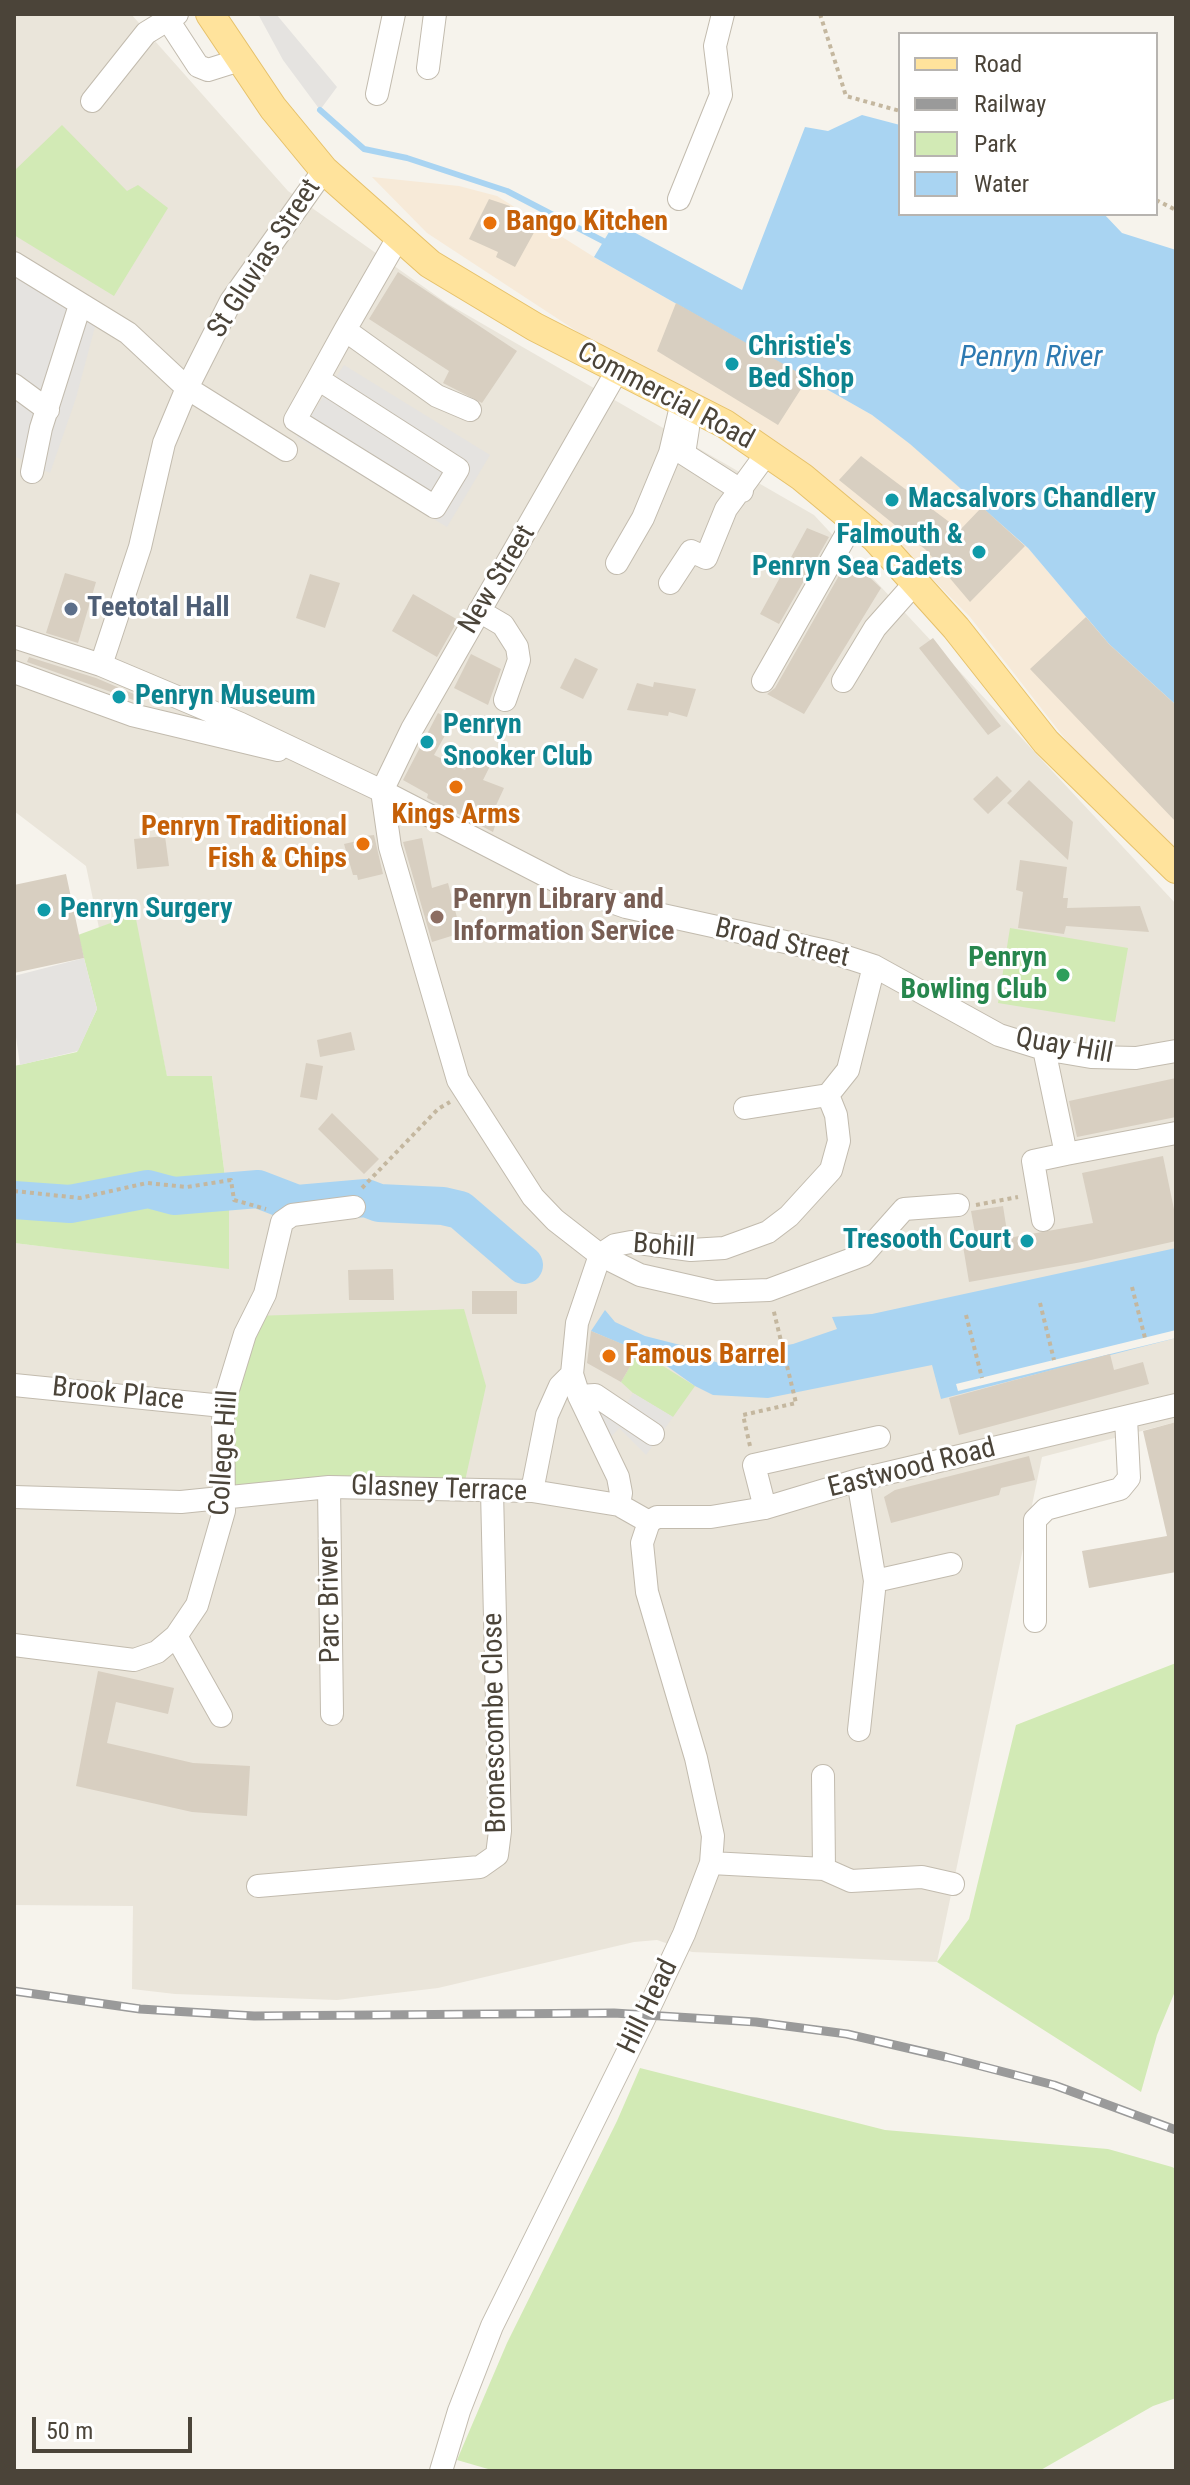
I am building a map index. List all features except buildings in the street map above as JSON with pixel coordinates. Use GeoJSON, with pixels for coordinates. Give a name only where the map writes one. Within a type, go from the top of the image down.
{"type":"FeatureCollection","features":[{"type":"Feature","properties":{"kind":"main road","name":"Commercial Road"},"geometry":{"type":"LineString","coordinates":[[210,14],[273,108],[324,170],[430,264],[617,371],[725,424],[854,521],[956,628],[1046,742],[1176,869]]}},
{"type":"Feature","properties":{"kind":"street"},"geometry":{"type":"LineString","coordinates":[[377,94],[394,14]]}},
{"type":"Feature","properties":{"kind":"street"},"geometry":{"type":"LineString","coordinates":[[428,68],[435,14]]}},
{"type":"Feature","properties":{"kind":"street"},"geometry":{"type":"LineString","coordinates":[[679,199],[721,95],[715,46],[723,14]]}},
{"type":"Feature","properties":{"kind":"street"},"geometry":{"type":"LineString","coordinates":[[92,101],[146,33],[172,17],[198,66],[208,70],[243,59]]}},
{"type":"Feature","properties":{"kind":"street","name":"St Gluvias Street"},"geometry":{"type":"LineString","coordinates":[[101,665],[140,547],[164,443],[187,388],[231,301],[324,170]]}},
{"type":"Feature","properties":{"kind":"street"},"geometry":{"type":"LineString","coordinates":[[318,379],[458,469],[435,507],[295,420],[345,330],[399,236]]}},
{"type":"Feature","properties":{"kind":"street"},"geometry":{"type":"LineString","coordinates":[[14,263],[128,333],[187,388],[286,450]]}},
{"type":"Feature","properties":{"kind":"street"},"geometry":{"type":"LineString","coordinates":[[32,472],[80,305]]}},
{"type":"Feature","properties":{"kind":"street"},"geometry":{"type":"LineString","coordinates":[[345,330],[437,396],[470,410]]}},
{"type":"Feature","properties":{"kind":"street","name":"New Street"},"geometry":{"type":"LineString","coordinates":[[382,791],[427,703],[617,371]]}},
{"type":"Feature","properties":{"kind":"street"},"geometry":{"type":"LineString","coordinates":[[14,385],[48,410]]}},
{"type":"Feature","properties":{"kind":"street"},"geometry":{"type":"LineString","coordinates":[[687,405],[684,454],[742,491]]}},
{"type":"Feature","properties":{"kind":"street"},"geometry":{"type":"LineString","coordinates":[[617,563],[643,518],[687,405]]}},
{"type":"Feature","properties":{"kind":"street"},"geometry":{"type":"LineString","coordinates":[[670,583],[691,551],[706,558],[726,509],[767,453]]}},
{"type":"Feature","properties":{"kind":"street"},"geometry":{"type":"LineString","coordinates":[[763,681],[854,521]]}},
{"type":"Feature","properties":{"kind":"street"},"geometry":{"type":"LineString","coordinates":[[843,681],[875,628],[915,583]]}},
{"type":"Feature","properties":{"kind":"street"},"geometry":{"type":"LineString","coordinates":[[479,611],[503,625],[517,647],[519,660],[505,700]]}},
{"type":"Feature","properties":{"kind":"street"},"geometry":{"type":"LineString","coordinates":[[14,637],[101,665],[241,724],[298,753]]}},
{"type":"Feature","properties":{"kind":"street"},"geometry":{"type":"LineString","coordinates":[[14,672],[132,715],[298,753]]}},
{"type":"Feature","properties":{"kind":"street","name":"Broad Street"},"geometry":{"type":"LineString","coordinates":[[298,753],[382,791],[498,853],[596,897],[692,924],[831,952],[874,966]]}},
{"type":"Feature","properties":{"kind":"street"},"geometry":{"type":"LineString","coordinates":[[382,791],[390,847],[458,1080],[533,1197],[555,1220],[600,1255],[577,1323],[572,1374],[579,1396],[614,1467],[621,1488],[619,1505]]}},
{"type":"Feature","properties":{"kind":"street"},"geometry":{"type":"LineString","coordinates":[[745,1108],[828,1095],[848,1070],[874,966]]}},
{"type":"Feature","properties":{"kind":"street","name":"Quay Hill"},"geometry":{"type":"LineString","coordinates":[[874,966],[999,1035],[1044,1049],[1091,1057],[1136,1058],[1176,1051]]}},
{"type":"Feature","properties":{"kind":"street"},"geometry":{"type":"LineString","coordinates":[[1044,1049],[1066,1154]]}},
{"type":"Feature","properties":{"kind":"street","name":"Bohill"},"geometry":{"type":"LineString","coordinates":[[828,1095],[836,1115],[839,1141],[831,1170],[789,1216],[768,1232],[724,1248],[691,1250],[631,1242],[615,1245],[600,1255],[640,1275],[715,1292],[769,1290],[863,1255],[904,1209],[958,1205]]}},
{"type":"Feature","properties":{"kind":"street"},"geometry":{"type":"LineString","coordinates":[[1043,1220],[1033,1161],[1176,1133]]}},
{"type":"Feature","properties":{"kind":"street"},"geometry":{"type":"LineString","coordinates":[[292,1215],[357,1199]]}},
{"type":"Feature","properties":{"kind":"street","name":"College Hill"},"geometry":{"type":"LineString","coordinates":[[14,1645],[134,1660],[157,1652],[176,1636],[197,1605],[225,1499],[223,1406],[245,1334],[265,1294],[282,1222],[292,1215]]}},
{"type":"Feature","properties":{"kind":"street"},"geometry":{"type":"LineString","coordinates":[[532,1491],[547,1415],[560,1386],[572,1374]]}},
{"type":"Feature","properties":{"kind":"street","name":"Brook Place"},"geometry":{"type":"LineString","coordinates":[[14,1385],[223,1406]]}},
{"type":"Feature","properties":{"kind":"street"},"geometry":{"type":"LineString","coordinates":[[579,1396],[595,1395],[653,1434]]}},
{"type":"Feature","properties":{"kind":"street","name":"Eastwood Road"},"geometry":{"type":"LineString","coordinates":[[649,1522],[657,1517],[711,1517],[765,1508],[858,1480],[1176,1405]]}},
{"type":"Feature","properties":{"kind":"street"},"geometry":{"type":"LineString","coordinates":[[1035,1621],[1035,1520],[1046,1509],[1120,1489],[1129,1478],[1126,1418]]}},
{"type":"Feature","properties":{"kind":"street"},"geometry":{"type":"LineString","coordinates":[[765,1508],[754,1465],[879,1437]]}},
{"type":"Feature","properties":{"kind":"street"},"geometry":{"type":"LineString","coordinates":[[858,1480],[875,1581],[859,1730]]}},
{"type":"Feature","properties":{"kind":"street","name":"Glasney Terrace"},"geometry":{"type":"LineString","coordinates":[[14,1497],[181,1502],[329,1487],[532,1491],[619,1505],[649,1522]]}},
{"type":"Feature","properties":{"kind":"street","name":"Parc Briwer"},"geometry":{"type":"LineString","coordinates":[[329,1487],[332,1714]]}},
{"type":"Feature","properties":{"kind":"street","name":"Bronescombe Close"},"geometry":{"type":"LineString","coordinates":[[258,1886],[480,1867],[497,1855],[500,1831],[492,1491]]}},
{"type":"Feature","properties":{"kind":"street","name":"Hill Head"},"geometry":{"type":"LineString","coordinates":[[441,2471],[459,2411],[492,2326],[643,2021],[684,1934],[711,1863],[713,1836],[696,1758],[647,1592],[642,1543],[649,1522]]}},
{"type":"Feature","properties":{"kind":"street"},"geometry":{"type":"LineString","coordinates":[[875,1581],[951,1564]]}},
{"type":"Feature","properties":{"kind":"street"},"geometry":{"type":"LineString","coordinates":[[176,1636],[221,1716]]}},
{"type":"Feature","properties":{"kind":"street"},"geometry":{"type":"LineString","coordinates":[[823,1776],[824,1869]]}},
{"type":"Feature","properties":{"kind":"street"},"geometry":{"type":"LineString","coordinates":[[711,1863],[824,1869],[851,1881],[922,1877],[953,1884]]}},
{"type":"Feature","properties":{"kind":"path"},"geometry":{"type":"LineString","coordinates":[[820,14],[846,96],[898,110]]}},
{"type":"Feature","properties":{"kind":"path"},"geometry":{"type":"LineString","coordinates":[[1158,201],[1176,210]]}},
{"type":"Feature","properties":{"kind":"path"},"geometry":{"type":"LineString","coordinates":[[357,1199],[438,1109],[466,1093]]}},
{"type":"Feature","properties":{"kind":"path"},"geometry":{"type":"LineString","coordinates":[[14,1191],[80,1198],[147,1183],[187,1187],[231,1180],[234,1200],[292,1215]]}},
{"type":"Feature","properties":{"kind":"path"},"geometry":{"type":"LineString","coordinates":[[958,1205],[978,1205],[1038,1193]]}},
{"type":"Feature","properties":{"kind":"path"},"geometry":{"type":"LineString","coordinates":[[1132,1287],[1145,1338]]}},
{"type":"Feature","properties":{"kind":"path"},"geometry":{"type":"LineString","coordinates":[[754,1465],[743,1415],[796,1403],[769,1290]]}},
{"type":"Feature","properties":{"kind":"path"},"geometry":{"type":"LineString","coordinates":[[1040,1303],[1054,1360]]}},
{"type":"Feature","properties":{"kind":"path"},"geometry":{"type":"LineString","coordinates":[[966,1315],[982,1378]]}},
{"type":"Feature","properties":{"kind":"shaded area"},"geometry":{"type":"Polygon","coordinates":[[[14,14],[131,14],[288,191],[448,304],[814,515],[1176,904],[1176,1422],[1042,1457],[937,1962],[692,1952],[657,1940],[634,1942],[438,1988],[337,2000],[175,1994],[132,1989],[133,1906],[14,1905],[14,1243],[228,1268],[229,1208],[212,1076],[167,1077],[134,914],[99,928],[86,866],[14,811],[14,14]]]}},
{"type":"Feature","properties":{"kind":"shaded area"},"geometry":{"type":"Polygon","coordinates":[[[258,14],[276,14],[337,87],[320,110],[283,60],[258,14]]]}},
{"type":"Feature","properties":{"kind":"shaded area"},"geometry":{"type":"Polygon","coordinates":[[[372,177],[459,186],[497,196],[594,257],[872,415],[911,444],[1028,548],[1109,644],[1176,705],[1176,849],[1073,749],[970,617],[875,521],[746,423],[581,334],[427,233],[372,177]]]}},
{"type":"Feature","properties":{"kind":"shaded area"},"geometry":{"type":"Polygon","coordinates":[[[14,276],[96,323],[76,398],[50,473],[14,456],[14,276]]]}},
{"type":"Feature","properties":{"kind":"shaded area"},"geometry":{"type":"Polygon","coordinates":[[[344,365],[490,455],[447,527],[297,437],[344,365]]]}},
{"type":"Feature","properties":{"kind":"shaded area"},"geometry":{"type":"Polygon","coordinates":[[[84,958],[97,1009],[78,1051],[20,1065],[14,1023],[14,976],[84,958]]]}},
{"type":"Feature","properties":{"kind":"shaded area"},"geometry":{"type":"Polygon","coordinates":[[[633,1393],[673,1417],[646,1455],[619,1428],[610,1438],[596,1410],[625,1407],[633,1393]]]}},
{"type":"Feature","properties":{"kind":"green space"},"geometry":{"type":"Polygon","coordinates":[[[62,125],[127,191],[138,185],[168,208],[114,296],[14,235],[14,171],[62,125]]]}},
{"type":"Feature","properties":{"kind":"green space"},"geometry":{"type":"Polygon","coordinates":[[[135,914],[167,1076],[212,1076],[229,1208],[229,1269],[14,1243],[14,1066],[77,1052],[97,1009],[78,935],[135,914]]]}},
{"type":"Feature","properties":{"kind":"green space","name":"Penryn Bowling Club"},"geometry":{"type":"Polygon","coordinates":[[[1010,928],[1128,948],[1115,1022],[998,1003],[1010,928]]]}},
{"type":"Feature","properties":{"kind":"green space"},"geometry":{"type":"Polygon","coordinates":[[[464,1309],[486,1386],[463,1490],[225,1499],[223,1406],[254,1316],[464,1309]]]}},
{"type":"Feature","properties":{"kind":"green space"},"geometry":{"type":"Polygon","coordinates":[[[639,1351],[695,1386],[673,1417],[633,1393],[621,1382],[639,1351]]]}},
{"type":"Feature","properties":{"kind":"green space"},"geometry":{"type":"Polygon","coordinates":[[[1176,1663],[1176,1989],[1157,2035],[1141,2092],[937,1962],[969,1919],[1016,1725],[1176,1663]]]}},
{"type":"Feature","properties":{"kind":"green space"},"geometry":{"type":"Polygon","coordinates":[[[640,2068],[885,2130],[1108,2149],[1176,2169],[1176,2398],[1153,2406],[1039,2471],[495,2471],[457,2460],[507,2343],[640,2068]]]}},
{"type":"Feature","properties":{"kind":"water","name":"Penryn River"},"geometry":{"type":"Polygon","coordinates":[[[862,115],[898,124],[898,216],[1106,216],[1122,233],[1176,250],[1176,705],[1109,644],[1028,548],[910,444],[872,415],[594,257],[615,222],[742,290],[805,127],[828,131],[862,115]]]}},
{"type":"Feature","properties":{"kind":"water"},"geometry":{"type":"Polygon","coordinates":[[[1176,1248],[1176,1338],[941,1399],[932,1365],[768,1398],[713,1395],[657,1359],[591,1331],[605,1310],[615,1322],[645,1336],[700,1350],[699,1357],[719,1363],[721,1357],[793,1344],[837,1329],[832,1317],[872,1314],[1176,1248]]]}},
{"type":"Feature","properties":{"kind":"pier"},"geometry":{"type":"Polygon","coordinates":[[[1176,1330],[1176,1338],[958,1391],[956,1384],[1176,1330]]]}},
{"type":"Feature","properties":{"kind":"waterway"},"geometry":{"type":"LineString","coordinates":[[320,110],[364,149],[407,158],[507,191],[605,242]]}},
{"type":"Feature","properties":{"kind":"waterway"},"geometry":{"type":"LineString","coordinates":[[14,1200],[70,1204],[148,1189],[174,1196],[258,1189],[297,1204],[366,1198],[379,1203],[443,1206],[460,1210],[524,1265]]}},
{"type":"Feature","properties":{"kind":"railway"},"geometry":{"type":"LineString","coordinates":[[14,1991],[140,2009],[254,2016],[614,2013],[756,2022],[847,2034],[946,2057],[1054,2085],[1176,2130]]}},
{"type":"Feature","properties":{"kind":"place","name":"Bango Kitchen"},"geometry":{"type":"Point","coordinates":[490,223]}},
{"type":"Feature","properties":{"kind":"place","name":"Christie's Bed Shop"},"geometry":{"type":"Point","coordinates":[732,364]}},
{"type":"Feature","properties":{"kind":"place","name":"Macsalvors Chandlery"},"geometry":{"type":"Point","coordinates":[892,500]}},
{"type":"Feature","properties":{"kind":"place","name":"Falmouth & Penryn Sea Cadets"},"geometry":{"type":"Point","coordinates":[979,552]}},
{"type":"Feature","properties":{"kind":"place","name":"Teetotal Hall"},"geometry":{"type":"Point","coordinates":[71,609]}},
{"type":"Feature","properties":{"kind":"place","name":"Penryn Museum"},"geometry":{"type":"Point","coordinates":[119,697]}},
{"type":"Feature","properties":{"kind":"place","name":"Penryn Snooker Club"},"geometry":{"type":"Point","coordinates":[427,742]}},
{"type":"Feature","properties":{"kind":"place","name":"Kings Arms"},"geometry":{"type":"Point","coordinates":[456,787]}},
{"type":"Feature","properties":{"kind":"place","name":"Penryn Traditional Fish & Chips"},"geometry":{"type":"Point","coordinates":[363,844]}},
{"type":"Feature","properties":{"kind":"place","name":"Penryn Surgery"},"geometry":{"type":"Point","coordinates":[44,910]}},
{"type":"Feature","properties":{"kind":"place","name":"Penryn Library and Information Service"},"geometry":{"type":"Point","coordinates":[437,917]}},
{"type":"Feature","properties":{"kind":"place","name":"Penryn Bowling Club"},"geometry":{"type":"Point","coordinates":[1063,975]}},
{"type":"Feature","properties":{"kind":"place","name":"Tresooth Court"},"geometry":{"type":"Point","coordinates":[1027,1241]}},
{"type":"Feature","properties":{"kind":"place","name":"Famous Barrel"},"geometry":{"type":"Point","coordinates":[609,1356]}}]}
